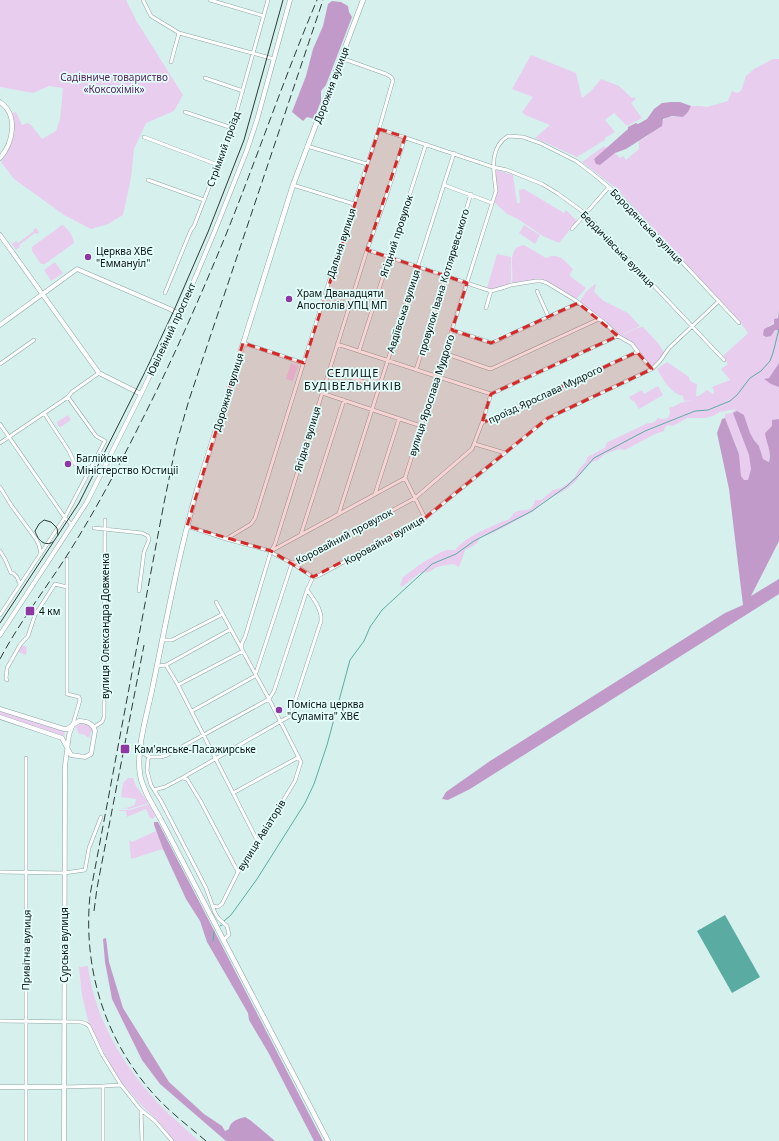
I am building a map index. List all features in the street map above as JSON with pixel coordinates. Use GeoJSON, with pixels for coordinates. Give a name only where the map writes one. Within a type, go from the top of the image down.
{"type":"FeatureCollection","features":[{"type":"Feature","properties":{"kind":"main road","name":"Ювілейний проспект"},"geometry":{"type":"LineString","coordinates":[[0,634],[72,525],[97,482],[141,394],[200,269],[247,150],[257,120],[290,0]]}},
{"type":"Feature","properties":{"kind":"main road","name":"Дорожня вулиця"},"geometry":{"type":"LineString","coordinates":[[328,1141],[148,794],[140,774],[140,752],[162,640],[187,526],[293,185],[363,0]]}},
{"type":"Feature","properties":{"kind":"main road"},"geometry":{"type":"LineString","coordinates":[[0,102],[8,110],[12,123],[9,144],[0,158]]}},
{"type":"Feature","properties":{"kind":"main road"},"geometry":{"type":"LineString","coordinates":[[0,235],[99,373],[141,394]]}},
{"type":"Feature","properties":{"kind":"main road"},"geometry":{"type":"LineString","coordinates":[[0,325],[77,269],[179,314]]}},
{"type":"Feature","properties":{"kind":"main road"},"geometry":{"type":"LineString","coordinates":[[0,709],[66,729],[69,731],[69,735]]}},
{"type":"Feature","properties":{"kind":"main road"},"geometry":{"type":"LineString","coordinates":[[0,717],[58,736],[63,739],[71,755],[89,756],[91,754],[95,731],[91,723],[79,721],[66,729]]}},
{"type":"Feature","properties":{"kind":"main road"},"geometry":{"type":"LineString","coordinates":[[67,749],[69,735],[73,724]]}},
{"type":"Feature","properties":{"kind":"main road","name":"Сурська вулиця"},"geometry":{"type":"LineString","coordinates":[[64,1141],[64,873],[65,766],[67,749]]}},
{"type":"Feature","properties":{"kind":"main road"},"geometry":{"type":"LineString","coordinates":[[0,1087],[64,1087]]}},
{"type":"Feature","properties":{"kind":"street"},"geometry":{"type":"LineString","coordinates":[[143,0],[151,16],[179,33],[274,59]]}},
{"type":"Feature","properties":{"kind":"street"},"geometry":{"type":"LineString","coordinates":[[210,0],[264,16]]}},
{"type":"Feature","properties":{"kind":"street","name":"Стрімкий проїзд"},"geometry":{"type":"LineString","coordinates":[[165,293],[232,128],[268,0]]}},
{"type":"Feature","properties":{"kind":"street"},"geometry":{"type":"LineString","coordinates":[[171,62],[179,33]]}},
{"type":"Feature","properties":{"kind":"street","name":"Дальня вулиця"},"geometry":{"type":"LineString","coordinates":[[226,539],[251,524],[255,518],[303,363],[379,129],[393,80],[386,74],[341,58]]}},
{"type":"Feature","properties":{"kind":"street"},"geometry":{"type":"LineString","coordinates":[[205,78],[243,91]]}},
{"type":"Feature","properties":{"kind":"street"},"geometry":{"type":"LineString","coordinates":[[185,112],[232,128]]}},
{"type":"Feature","properties":{"kind":"street","name":"Бердичівська вулиця"},"geometry":{"type":"LineString","coordinates":[[379,129],[493,167],[507,170],[542,184],[557,193],[586,214],[724,360]]}},
{"type":"Feature","properties":{"kind":"street","name":"Бородянська вулиця"},"geometry":{"type":"LineString","coordinates":[[493,167],[493,158],[503,140],[510,136],[523,137],[540,143],[576,161],[621,197],[739,323]]}},
{"type":"Feature","properties":{"kind":"street"},"geometry":{"type":"LineString","coordinates":[[144,137],[218,165]]}},
{"type":"Feature","properties":{"kind":"street","name":"Ягідна вулиця"},"geometry":{"type":"LineString","coordinates":[[242,650],[242,644],[271,551],[277,537],[367,250],[405,137]]}},
{"type":"Feature","properties":{"kind":"street","name":"Ягідний провулок"},"geometry":{"type":"LineString","coordinates":[[359,351],[426,144]]}},
{"type":"Feature","properties":{"kind":"street"},"geometry":{"type":"LineString","coordinates":[[307,146],[367,164]]}},
{"type":"Feature","properties":{"kind":"street","name":"Авдіївська вулиця"},"geometry":{"type":"LineString","coordinates":[[338,514],[454,153]]}},
{"type":"Feature","properties":{"kind":"street","name":"вулиця Ярослава Мудрого"},"geometry":{"type":"LineString","coordinates":[[405,478],[496,192],[493,167]]}},
{"type":"Feature","properties":{"kind":"street"},"geometry":{"type":"LineString","coordinates":[[148,180],[204,200]]}},
{"type":"Feature","properties":{"kind":"street"},"geometry":{"type":"LineString","coordinates":[[293,185],[354,204]]}},
{"type":"Feature","properties":{"kind":"street"},"geometry":{"type":"LineString","coordinates":[[444,185],[492,202]]}},
{"type":"Feature","properties":{"kind":"street"},"geometry":{"type":"LineString","coordinates":[[572,229],[609,187]]}},
{"type":"Feature","properties":{"kind":"street","name":"провулок Івана Котляревського"},"geometry":{"type":"LineString","coordinates":[[416,370],[471,194]]}},
{"type":"Feature","properties":{"kind":"street"},"geometry":{"type":"LineString","coordinates":[[367,250],[418,266],[467,284],[491,290],[511,285],[541,281],[578,303],[618,336],[632,344],[652,369]]}},
{"type":"Feature","properties":{"kind":"street"},"geometry":{"type":"LineString","coordinates":[[486,308],[491,290]]}},
{"type":"Feature","properties":{"kind":"street"},"geometry":{"type":"LineString","coordinates":[[537,291],[549,318]]}},
{"type":"Feature","properties":{"kind":"street","name":"Коровайна вулиця"},"geometry":{"type":"LineString","coordinates":[[313,577],[318,576],[425,518],[548,418],[652,369],[669,348],[719,301]]}},
{"type":"Feature","properties":{"kind":"street"},"geometry":{"type":"LineString","coordinates":[[452,330],[492,343],[549,318],[578,303]]}},
{"type":"Feature","properties":{"kind":"street"},"geometry":{"type":"LineString","coordinates":[[444,353],[490,369],[599,320]]}},
{"type":"Feature","properties":{"kind":"street"},"geometry":{"type":"LineString","coordinates":[[337,344],[491,394],[618,336]]}},
{"type":"Feature","properties":{"kind":"street"},"geometry":{"type":"LineString","coordinates":[[0,364],[34,340]]}},
{"type":"Feature","properties":{"kind":"street"},"geometry":{"type":"LineString","coordinates":[[243,343],[303,363]]}},
{"type":"Feature","properties":{"kind":"street","name":"проїзд Ярослава Мудрого"},"geometry":{"type":"LineString","coordinates":[[415,498],[472,449],[482,423],[637,352]]}},
{"type":"Feature","properties":{"kind":"street"},"geometry":{"type":"LineString","coordinates":[[329,370],[379,386]]}},
{"type":"Feature","properties":{"kind":"street"},"geometry":{"type":"LineString","coordinates":[[0,443],[68,397],[72,392],[99,373]]}},
{"type":"Feature","properties":{"kind":"street"},"geometry":{"type":"LineString","coordinates":[[322,393],[421,426]]}},
{"type":"Feature","properties":{"kind":"street"},"geometry":{"type":"LineString","coordinates":[[482,423],[491,394]]}},
{"type":"Feature","properties":{"kind":"street"},"geometry":{"type":"LineString","coordinates":[[0,615],[65,517],[105,441],[96,436],[68,397]]}},
{"type":"Feature","properties":{"kind":"street"},"geometry":{"type":"LineString","coordinates":[[301,534],[344,400]]}},
{"type":"Feature","properties":{"kind":"street"},"geometry":{"type":"LineString","coordinates":[[44,413],[69,451],[75,464]]}},
{"type":"Feature","properties":{"kind":"street"},"geometry":{"type":"LineString","coordinates":[[375,494],[399,418]]}},
{"type":"Feature","properties":{"kind":"street"},"geometry":{"type":"LineString","coordinates":[[0,424],[72,525]]}},
{"type":"Feature","properties":{"kind":"street"},"geometry":{"type":"LineString","coordinates":[[475,444],[505,453]]}},
{"type":"Feature","properties":{"kind":"street"},"geometry":{"type":"LineString","coordinates":[[271,551],[405,478],[425,518]]}},
{"type":"Feature","properties":{"kind":"street"},"geometry":{"type":"LineString","coordinates":[[0,487],[11,506],[36,539],[41,554]]}},
{"type":"Feature","properties":{"kind":"street","name":"Коровайний провулок"},"geometry":{"type":"LineString","coordinates":[[255,676],[292,563],[305,558],[415,498]]}},
{"type":"Feature","properties":{"kind":"street","name":"вулиця Олександра Довженка"},"geometry":{"type":"LineString","coordinates":[[94,727],[102,722],[104,717],[105,520]]}},
{"type":"Feature","properties":{"kind":"street"},"geometry":{"type":"LineString","coordinates":[[140,752],[150,757],[161,757],[167,755],[269,699],[274,690],[307,590],[313,577],[271,551],[226,539],[187,526]]}},
{"type":"Feature","properties":{"kind":"street"},"geometry":{"type":"LineString","coordinates":[[94,528],[142,533],[148,536],[149,540],[144,552],[139,591]]}},
{"type":"Feature","properties":{"kind":"street"},"geometry":{"type":"LineString","coordinates":[[0,552],[11,573],[17,577],[20,585]]}},
{"type":"Feature","properties":{"kind":"street"},"geometry":{"type":"LineString","coordinates":[[67,559],[67,694],[79,697],[80,700],[73,724]]}},
{"type":"Feature","properties":{"kind":"street"},"geometry":{"type":"LineString","coordinates":[[7,680],[7,668],[20,645],[28,636],[35,615],[55,584],[67,587]]}},
{"type":"Feature","properties":{"kind":"street"},"geometry":{"type":"LineString","coordinates":[[154,790],[165,787],[188,775],[288,718],[291,714],[321,621],[317,605],[307,590]]}},
{"type":"Feature","properties":{"kind":"street"},"geometry":{"type":"LineString","coordinates":[[216,602],[299,757],[233,793]]}},
{"type":"Feature","properties":{"kind":"street"},"geometry":{"type":"LineString","coordinates":[[162,640],[172,640],[223,614]]}},
{"type":"Feature","properties":{"kind":"street"},"geometry":{"type":"LineString","coordinates":[[157,666],[166,665],[231,629]]}},
{"type":"Feature","properties":{"kind":"street"},"geometry":{"type":"LineString","coordinates":[[178,685],[242,650]]}},
{"type":"Feature","properties":{"kind":"street"},"geometry":{"type":"LineString","coordinates":[[166,665],[192,711],[258,842]]}},
{"type":"Feature","properties":{"kind":"street"},"geometry":{"type":"LineString","coordinates":[[192,711],[255,676]]}},
{"type":"Feature","properties":{"kind":"street"},"geometry":{"type":"LineString","coordinates":[[150,757],[148,759],[147,771],[154,790],[206,888],[219,919],[228,929],[229,935],[223,940]]}},
{"type":"Feature","properties":{"kind":"street","name":"вулиця Авіаторів"},"geometry":{"type":"LineString","coordinates":[[213,906],[218,907],[222,904],[238,872],[296,781],[301,762],[299,757]]}},
{"type":"Feature","properties":{"kind":"street","name":"Привітна вулиця"},"geometry":{"type":"LineString","coordinates":[[26,758],[26,1141]]}},
{"type":"Feature","properties":{"kind":"street"},"geometry":{"type":"LineString","coordinates":[[188,775],[187,779],[201,802],[238,872]]}},
{"type":"Feature","properties":{"kind":"street"},"geometry":{"type":"LineString","coordinates":[[182,778],[187,779]]}},
{"type":"Feature","properties":{"kind":"street"},"geometry":{"type":"LineString","coordinates":[[0,872],[64,873],[82,871],[86,868],[89,848],[101,817]]}},
{"type":"Feature","properties":{"kind":"street"},"geometry":{"type":"LineString","coordinates":[[0,1021],[81,1022],[89,1026],[102,1054],[121,1085],[142,1110],[155,1121],[172,1141]]}},
{"type":"Feature","properties":{"kind":"street"},"geometry":{"type":"LineString","coordinates":[[64,1087],[121,1085]]}},
{"type":"Feature","properties":{"kind":"street"},"geometry":{"type":"LineString","coordinates":[[103,1086],[103,1141]]}},
{"type":"Feature","properties":{"kind":"street"},"geometry":{"type":"LineString","coordinates":[[142,1110],[142,1141]]}},
{"type":"Feature","properties":{"kind":"highlighted area"},"geometry":{"type":"Polygon","coordinates":[[[379,129],[405,137],[367,250],[467,283],[452,330],[491,343],[578,303],[618,336],[491,394],[482,423],[637,352],[652,369],[548,418],[425,518],[313,577],[271,551],[187,526],[243,343],[304,363],[379,129]]]}},
{"type":"Feature","properties":{"kind":"green space","name":"Садівниче товариство «Коксохімік»"},"geometry":{"type":"Polygon","coordinates":[[[0,0],[126,0],[137,22],[183,95],[174,111],[146,123],[134,149],[131,178],[123,215],[108,224],[91,229],[64,215],[14,179],[1,162],[12,139],[12,113],[16,112],[22,125],[28,123],[31,125],[42,139],[56,131],[60,119],[63,88],[49,86],[33,93],[0,87],[0,0]]]}},
{"type":"Feature","properties":{"kind":"green space"},"geometry":{"type":"Polygon","coordinates":[[[531,55],[576,73],[582,98],[591,91],[601,79],[619,86],[632,98],[634,97],[636,99],[631,103],[642,118],[627,126],[614,113],[605,120],[615,132],[577,157],[535,138],[550,125],[525,115],[522,112],[533,97],[512,89],[531,55]]]}},
{"type":"Feature","properties":{"kind":"green space"},"geometry":{"type":"Polygon","coordinates":[[[773,59],[779,59],[779,311],[772,324],[764,329],[779,330],[779,363],[769,378],[779,386],[779,419],[772,421],[779,487],[770,450],[769,462],[763,459],[759,446],[750,433],[744,415],[734,414],[749,455],[751,469],[748,480],[744,480],[741,477],[739,453],[725,418],[725,414],[731,413],[736,409],[720,412],[705,418],[687,418],[673,426],[668,425],[665,427],[664,431],[655,434],[625,450],[619,449],[605,454],[598,460],[589,464],[577,480],[567,489],[543,502],[534,511],[493,533],[480,537],[476,544],[465,550],[459,567],[453,564],[435,568],[429,572],[420,573],[402,587],[400,585],[403,577],[422,563],[441,552],[455,550],[471,537],[508,520],[517,511],[532,508],[535,500],[541,500],[553,490],[561,488],[567,484],[575,477],[579,469],[586,462],[587,457],[605,448],[608,442],[648,423],[654,422],[658,418],[668,418],[670,413],[669,408],[692,400],[684,401],[683,396],[674,392],[664,381],[657,369],[667,362],[689,377],[690,381],[697,384],[696,396],[699,396],[707,390],[713,394],[714,391],[712,387],[730,380],[721,369],[728,364],[723,356],[748,333],[740,322],[617,189],[582,162],[604,146],[607,148],[594,159],[600,165],[615,153],[620,158],[623,156],[626,160],[639,149],[639,141],[655,130],[663,120],[670,117],[683,117],[691,106],[707,107],[728,101],[732,91],[737,93],[741,91],[746,76],[754,69],[773,59]]]}},
{"type":"Feature","properties":{"kind":"green space"},"geometry":{"type":"Polygon","coordinates":[[[496,170],[513,175],[517,203],[520,203],[519,190],[524,189],[564,213],[566,210],[577,221],[559,243],[543,236],[518,219],[507,214],[494,202],[497,191],[496,170]]]}},
{"type":"Feature","properties":{"kind":"green space"},"geometry":{"type":"Polygon","coordinates":[[[62,225],[70,232],[74,243],[45,264],[41,264],[32,251],[32,247],[62,225]]]}},
{"type":"Feature","properties":{"kind":"green space"},"geometry":{"type":"Polygon","coordinates":[[[524,225],[540,235],[535,244],[519,233],[524,225]]]}},
{"type":"Feature","properties":{"kind":"green space"},"geometry":{"type":"Polygon","coordinates":[[[36,228],[39,232],[37,234],[35,233],[19,245],[20,247],[16,250],[12,244],[16,241],[18,243],[36,228]]]}},
{"type":"Feature","properties":{"kind":"green space"},"geometry":{"type":"Polygon","coordinates":[[[524,245],[546,258],[558,256],[573,269],[570,276],[586,288],[576,300],[543,281],[512,283],[512,259],[514,251],[517,247],[524,245]]]}},
{"type":"Feature","properties":{"kind":"green space"},"geometry":{"type":"Polygon","coordinates":[[[497,254],[511,257],[511,281],[510,284],[492,290],[487,288],[497,254]]]}},
{"type":"Feature","properties":{"kind":"green space"},"geometry":{"type":"Polygon","coordinates":[[[55,262],[63,273],[51,281],[44,270],[55,262]]]}},
{"type":"Feature","properties":{"kind":"green space"},"geometry":{"type":"Polygon","coordinates":[[[595,284],[594,292],[604,301],[628,313],[640,326],[619,336],[579,302],[586,292],[595,284]]]}},
{"type":"Feature","properties":{"kind":"green space"},"geometry":{"type":"Polygon","coordinates":[[[643,327],[664,352],[660,361],[653,366],[643,358],[633,343],[620,336],[637,328],[643,327]]]}},
{"type":"Feature","properties":{"kind":"green space"},"geometry":{"type":"Polygon","coordinates":[[[291,363],[298,366],[293,381],[286,379],[291,363]]]}},
{"type":"Feature","properties":{"kind":"green space"},"geometry":{"type":"Polygon","coordinates":[[[658,386],[663,395],[639,409],[634,401],[629,397],[642,390],[644,394],[658,386]]]}},
{"type":"Feature","properties":{"kind":"green space"},"geometry":{"type":"Polygon","coordinates":[[[68,415],[71,420],[61,427],[58,426],[57,422],[68,415]]]}},
{"type":"Feature","properties":{"kind":"green space"},"geometry":{"type":"Polygon","coordinates":[[[21,645],[27,647],[26,655],[18,652],[21,645]]]}},
{"type":"Feature","properties":{"kind":"green space"},"geometry":{"type":"Polygon","coordinates":[[[0,710],[65,730],[64,736],[0,716],[0,710]]]}},
{"type":"Feature","properties":{"kind":"green space"},"geometry":{"type":"Polygon","coordinates":[[[81,723],[92,726],[93,730],[89,738],[83,734],[79,734],[76,727],[81,723]]]}},
{"type":"Feature","properties":{"kind":"green space"},"geometry":{"type":"Polygon","coordinates":[[[128,778],[133,778],[136,786],[149,803],[129,809],[120,808],[135,805],[136,799],[121,797],[123,783],[128,778]]]}},
{"type":"Feature","properties":{"kind":"green space"},"geometry":{"type":"Polygon","coordinates":[[[149,804],[155,816],[153,819],[150,818],[146,809],[127,817],[126,811],[119,811],[130,810],[149,804]]]}},
{"type":"Feature","properties":{"kind":"green space"},"geometry":{"type":"Polygon","coordinates":[[[156,831],[163,849],[131,859],[129,840],[132,842],[156,831]]]}},
{"type":"Feature","properties":{"kind":"green space"},"geometry":{"type":"Polygon","coordinates":[[[88,966],[91,984],[102,1018],[128,1066],[156,1101],[199,1141],[174,1141],[157,1120],[142,1106],[122,1083],[110,1064],[88,1021],[82,995],[79,967],[88,966]]]}},
{"type":"Feature","properties":{"kind":"shaded area"},"geometry":{"type":"Polygon","coordinates":[[[332,1],[341,2],[348,6],[352,17],[326,85],[321,91],[321,101],[314,119],[307,117],[303,121],[292,112],[306,76],[313,49],[323,26],[328,4],[332,1]]]}},
{"type":"Feature","properties":{"kind":"shaded area"},"geometry":{"type":"Polygon","coordinates":[[[680,102],[691,106],[683,117],[672,116],[663,119],[662,126],[626,149],[615,153],[600,165],[596,164],[594,159],[628,129],[628,127],[647,119],[654,109],[662,103],[680,102]]]}},
{"type":"Feature","properties":{"kind":"shaded area"},"geometry":{"type":"Polygon","coordinates":[[[779,311],[779,330],[775,330],[771,336],[766,337],[763,335],[764,329],[774,324],[774,319],[778,318],[779,311]]]}},
{"type":"Feature","properties":{"kind":"shaded area"},"geometry":{"type":"Polygon","coordinates":[[[779,363],[779,387],[764,379],[769,378],[779,363]]]}},
{"type":"Feature","properties":{"kind":"shaded area"},"geometry":{"type":"Polygon","coordinates":[[[737,411],[744,415],[750,433],[759,446],[763,459],[769,462],[770,458],[765,433],[772,426],[772,420],[779,419],[779,541],[751,596],[779,579],[779,594],[470,789],[448,800],[442,799],[446,792],[490,761],[725,613],[743,605],[729,489],[717,433],[722,419],[725,418],[739,454],[741,476],[744,480],[748,480],[751,469],[749,455],[733,413],[737,411]]]}},
{"type":"Feature","properties":{"kind":"shaded area"},"geometry":{"type":"Polygon","coordinates":[[[154,822],[158,822],[323,1141],[314,1141],[268,1052],[249,1020],[248,1013],[207,942],[200,921],[186,899],[163,849],[154,822]]]}},
{"type":"Feature","properties":{"kind":"shaded area"},"geometry":{"type":"Polygon","coordinates":[[[106,938],[109,962],[123,1008],[169,1082],[204,1114],[222,1126],[225,1131],[229,1129],[233,1122],[245,1117],[275,1141],[226,1141],[160,1084],[142,1060],[112,999],[105,962],[103,939],[106,938]]]}},
{"type":"Feature","properties":{"kind":"water"},"geometry":{"type":"Polygon","coordinates":[[[725,915],[760,977],[732,993],[697,931],[725,915]]]}},
{"type":"Feature","properties":{"kind":"waterway"},"geometry":{"type":"LineString","coordinates":[[224,921],[231,915],[257,879],[305,803],[314,784],[327,745],[350,660],[364,641],[370,627],[382,610],[432,564],[456,554],[474,541],[532,511],[567,486],[594,458],[645,431],[695,411],[708,410],[730,401],[737,395],[750,378],[761,371],[770,361],[779,329]]}},
{"type":"Feature","properties":{"kind":"waterway"},"geometry":{"type":"LineString","coordinates":[[213,941],[214,931]]}},
{"type":"Feature","properties":{"kind":"tram line"},"geometry":{"type":"LineString","coordinates":[[0,623],[79,503],[146,370],[175,308],[208,232],[244,140],[283,0]]}},
{"type":"Feature","properties":{"kind":"tram line"},"geometry":{"type":"LineString","coordinates":[[53,542],[47,544],[40,540],[35,531],[39,524],[44,520],[51,522],[57,528],[58,535]]}},
{"type":"Feature","properties":{"kind":"railway"},"geometry":{"type":"LineString","coordinates":[[0,659],[15,633],[66,557],[86,524],[124,456],[164,376],[225,237],[317,0]]}},
{"type":"Feature","properties":{"kind":"railway"},"geometry":{"type":"LineString","coordinates":[[206,1141],[170,1110],[150,1090],[134,1069],[120,1046],[109,1023],[100,998],[90,948],[90,895],[176,445],[189,400],[323,0]]}},
{"type":"Feature","properties":{"kind":"railway"},"geometry":{"type":"LineString","coordinates":[[94,911],[97,888],[144,645]]}},
{"type":"Feature","properties":{"kind":"place","name":"Церква ХВЄ \"Еммануїл\""},"geometry":{"type":"Point","coordinates":[88,257]}},
{"type":"Feature","properties":{"kind":"place","name":"Храм Дванадцяти Апостолів УПЦ МП"},"geometry":{"type":"Point","coordinates":[289,299]}},
{"type":"Feature","properties":{"kind":"place","name":"Баглійське Міністерство Юстиції"},"geometry":{"type":"Point","coordinates":[68,464]}},
{"type":"Feature","properties":{"kind":"place","name":"4 км"},"geometry":{"type":"Point","coordinates":[30,611]}},
{"type":"Feature","properties":{"kind":"place","name":"Помісна церква \"Суламіта\" ХВЄ"},"geometry":{"type":"Point","coordinates":[279,710]}},
{"type":"Feature","properties":{"kind":"place","name":"Кам'янське-Пасажирське"},"geometry":{"type":"Point","coordinates":[125,749]}},
{"type":"Feature","properties":{"kind":"district","name":"СЕЛИЩЕ БУДІВЕЛЬНИКІВ"},"geometry":{"type":"Point","coordinates":[353,379]}}]}
